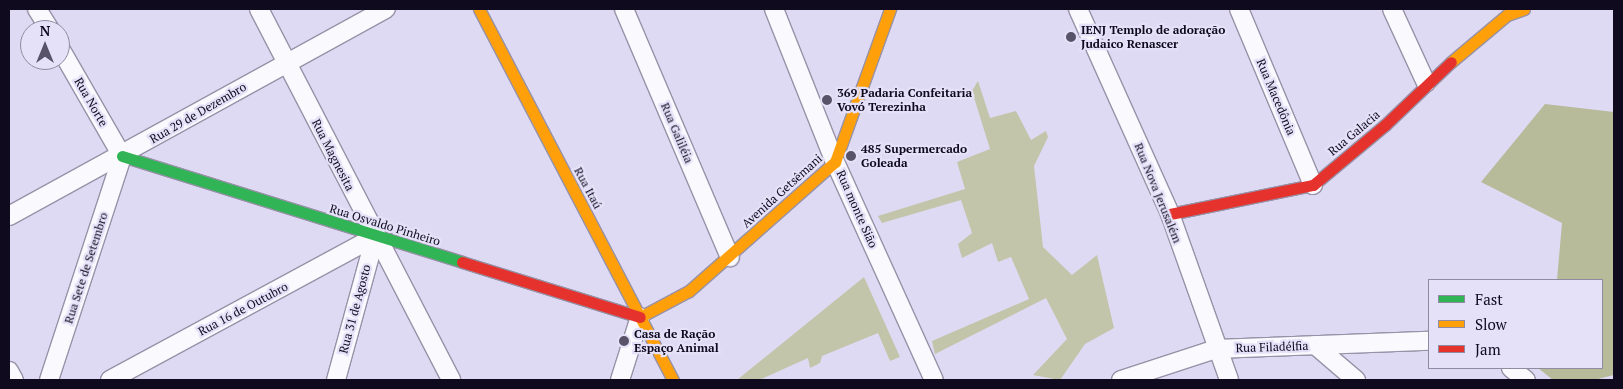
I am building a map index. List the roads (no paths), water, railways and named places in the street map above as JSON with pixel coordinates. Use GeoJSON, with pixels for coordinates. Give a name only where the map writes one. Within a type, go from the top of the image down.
{"type":"FeatureCollection","features":[{"type":"Feature","properties":{"kind":"street"},"geometry":{"type":"LineString","coordinates":[[37,9],[44,20]]}},
{"type":"Feature","properties":{"kind":"street","name":"Rua Magnesita"},"geometry":{"type":"LineString","coordinates":[[259,9],[375,237],[451,380]]}},
{"type":"Feature","properties":{"kind":"street","name":"Rua 29 de Dezembro"},"geometry":{"type":"LineString","coordinates":[[9,216],[122,156],[286,62],[386,9]]}},
{"type":"Feature","properties":{"kind":"street","name":"Rua Itaú"},"geometry":{"type":"LineString","coordinates":[[479,9],[673,380]]}},
{"type":"Feature","properties":{"kind":"street","name":"Rua Galiléia"},"geometry":{"type":"LineString","coordinates":[[624,9],[730,257]]}},
{"type":"Feature","properties":{"kind":"street","name":"Rua monte Sião"},"geometry":{"type":"LineString","coordinates":[[774,9],[835,162],[934,380]]}},
{"type":"Feature","properties":{"kind":"street","name":"Avenida Getsêmani"},"geometry":{"type":"LineString","coordinates":[[640,317],[689,292],[835,162],[890,9]]}},
{"type":"Feature","properties":{"kind":"street","name":"Rua Nova Jerusalém"},"geometry":{"type":"LineString","coordinates":[[1078,9],[1170,214],[1216,349],[1229,380]]}},
{"type":"Feature","properties":{"kind":"street","name":"Rua Macedônia"},"geometry":{"type":"LineString","coordinates":[[1239,9],[1313,184]]}},
{"type":"Feature","properties":{"kind":"street"},"geometry":{"type":"LineString","coordinates":[[1392,9],[1426,83]]}},
{"type":"Feature","properties":{"kind":"street","name":"Rua Galacia"},"geometry":{"type":"LineString","coordinates":[[1170,214],[1313,184],[1385,125],[1426,83],[1507,15],[1524,9]]}},
{"type":"Feature","properties":{"kind":"street","name":"Rua Norte"},"geometry":{"type":"LineString","coordinates":[[70,65],[122,156]]}},
{"type":"Feature","properties":{"kind":"street","name":"Rua Osvaldo Pinheiro"},"geometry":{"type":"LineString","coordinates":[[122,156],[375,237],[640,317]]}},
{"type":"Feature","properties":{"kind":"street","name":"Rua Sete de Setembro"},"geometry":{"type":"LineString","coordinates":[[49,380],[122,156]]}},
{"type":"Feature","properties":{"kind":"street","name":"Rua 16 de Outubro"},"geometry":{"type":"LineString","coordinates":[[110,380],[375,237]]}},
{"type":"Feature","properties":{"kind":"street","name":"Rua 31 de Agosto"},"geometry":{"type":"LineString","coordinates":[[336,380],[375,237]]}},
{"type":"Feature","properties":{"kind":"street"},"geometry":{"type":"LineString","coordinates":[[620,380],[640,317]]}},
{"type":"Feature","properties":{"kind":"street","name":"Rua Filadélfia"},"geometry":{"type":"LineString","coordinates":[[1121,380],[1216,349],[1428,340]]}},
{"type":"Feature","properties":{"kind":"street"},"geometry":{"type":"LineString","coordinates":[[1315,345],[1356,380]]}},
{"type":"Feature","properties":{"kind":"street"},"geometry":{"type":"LineString","coordinates":[[1512,369],[1526,380]]}},
{"type":"Feature","properties":{"kind":"street"},"geometry":{"type":"LineString","coordinates":[[9,371],[14,380]]}},
{"type":"Feature","properties":{"kind":"place","name":"IENJ Templo de adoração Judaico Renascer"},"geometry":{"type":"Point","coordinates":[1071,37]}},
{"type":"Feature","properties":{"kind":"place","name":"369 Padaria Confeitaria Vovó Terezinha"},"geometry":{"type":"Point","coordinates":[827,100]}},
{"type":"Feature","properties":{"kind":"place","name":"485 Supermercado Goleada"},"geometry":{"type":"Point","coordinates":[851,156]}},
{"type":"Feature","properties":{"kind":"place","name":"Casa de Ração Espaço Animal"},"geometry":{"type":"Point","coordinates":[624,341]}}]}
